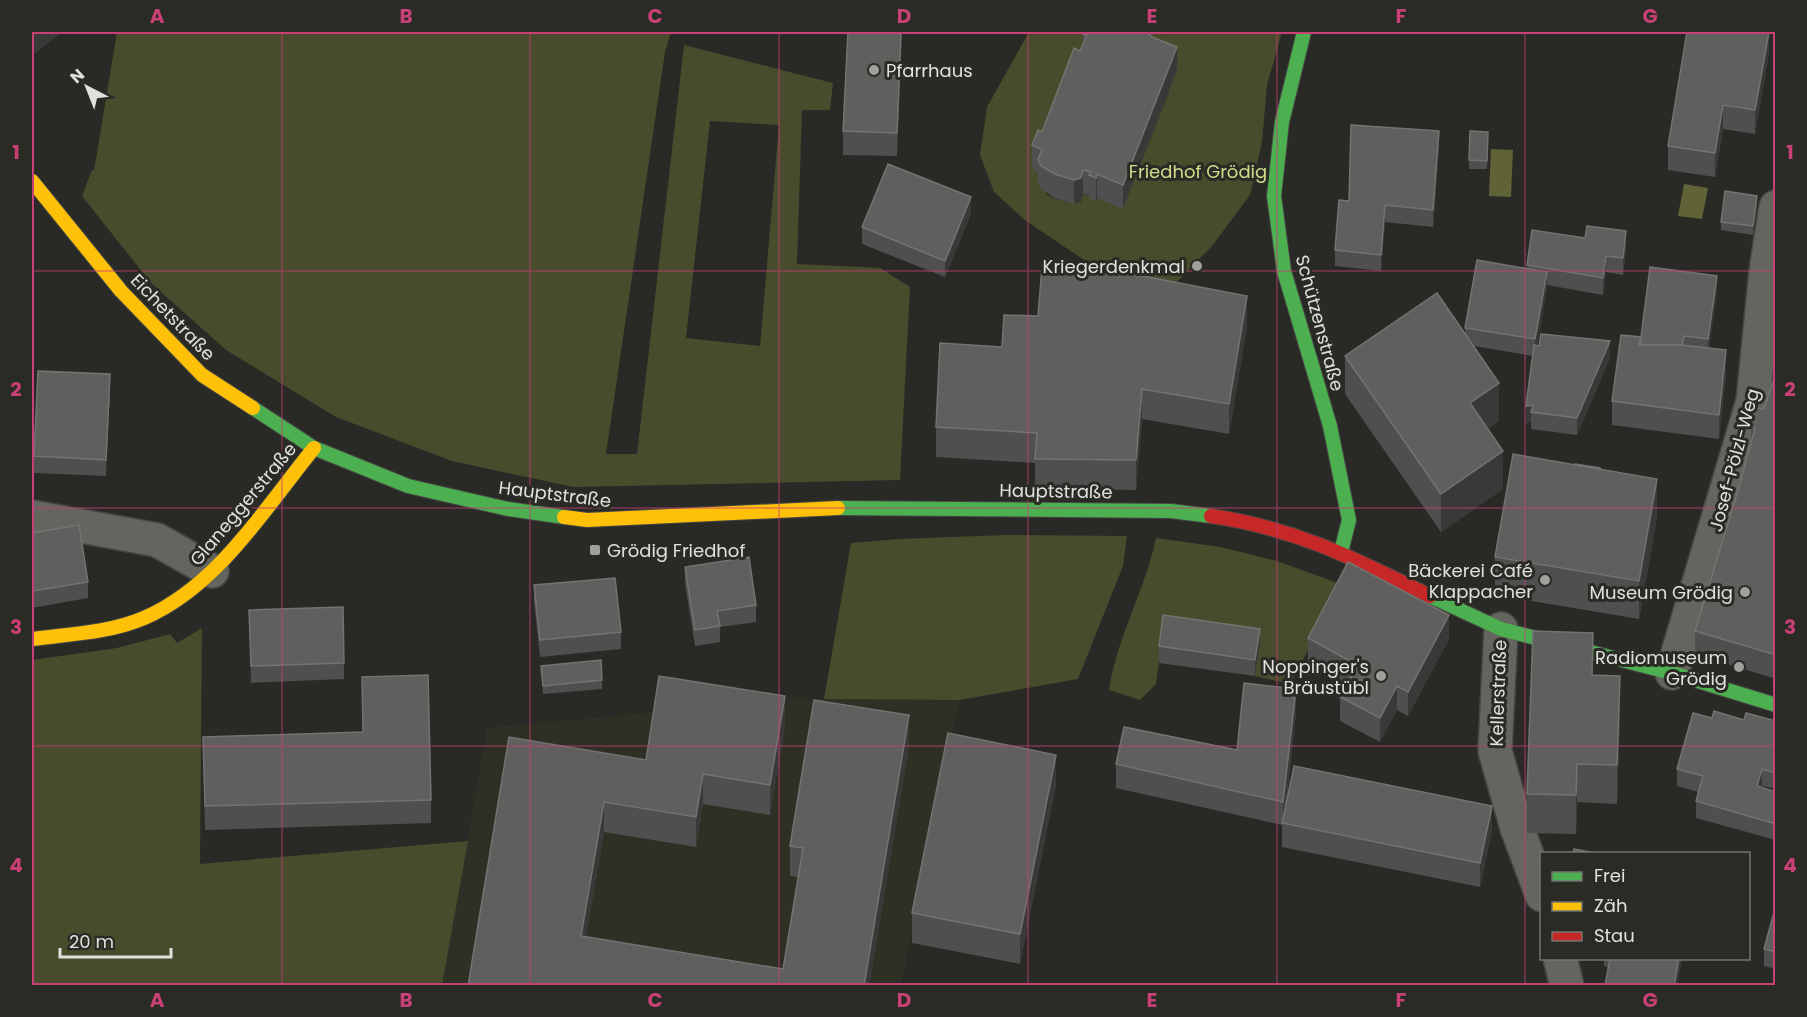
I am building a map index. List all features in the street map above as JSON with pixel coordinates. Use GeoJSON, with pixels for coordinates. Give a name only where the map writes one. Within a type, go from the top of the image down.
{"type":"FeatureCollection","features":[{"type":"Feature","properties":{"kind":"main road","name":"Schützenstraße"},"geometry":{"type":"LineString","coordinates":[[1304,32],[1298,48],[1282,122],[1274,196],[1284,271],[1330,426],[1349,520],[1341,552]]}},
{"type":"Feature","properties":{"kind":"main road","name":"Eichetstraße"},"geometry":{"type":"LineString","coordinates":[[32,182],[121,291],[202,375],[314,448]]}},
{"type":"Feature","properties":{"kind":"main road","name":"Hauptstraße"},"geometry":{"type":"LineString","coordinates":[[314,448],[408,486],[508,509],[587,520],[841,508],[1171,511],[1252,522],[1341,552],[1455,609],[1501,629],[1672,673],[1776,705]]}},
{"type":"Feature","properties":{"kind":"main road","name":"Glaneggerstraße"},"geometry":{"type":"LineString","coordinates":[[32,639],[94,631],[143,619],[181,598],[213,571],[314,448]]}},
{"type":"Feature","properties":{"kind":"street","name":"Josef-Pölzl-Weg"},"geometry":{"type":"LineString","coordinates":[[1672,673],[1753,401],[1766,271],[1776,207]]}},
{"type":"Feature","properties":{"kind":"street"},"geometry":{"type":"LineString","coordinates":[[32,517],[157,540],[213,571]]}},
{"type":"Feature","properties":{"kind":"street","name":"Kellerstraße"},"geometry":{"type":"LineString","coordinates":[[1501,629],[1495,751],[1517,828],[1540,890]]}},
{"type":"Feature","properties":{"kind":"street"},"geometry":{"type":"LineString","coordinates":[[1560,960],[1567,986]]}},
{"type":"Feature","properties":{"kind":"shaded area"},"geometry":{"type":"Polygon","coordinates":[[[1491,149],[1513,150],[1511,197],[1489,196],[1491,149]]]}},
{"type":"Feature","properties":{"kind":"shaded area"},"geometry":{"type":"Polygon","coordinates":[[[1684,184],[1708,188],[1702,219],[1678,216],[1684,184]]]}},
{"type":"Feature","properties":{"kind":"shaded area"},"geometry":{"type":"Polygon","coordinates":[[[794,699],[960,700],[901,985],[442,986],[487,728],[794,699]]]}},
{"type":"Feature","properties":{"kind":"green space"},"geometry":{"type":"Polygon","coordinates":[[[117,32],[671,32],[665,52],[606,454],[637,454],[684,45],[833,83],[830,110],[802,110],[797,264],[880,268],[910,287],[900,480],[573,487],[452,461],[336,417],[226,350],[151,283],[82,196],[92,170],[94,171],[117,32]],[[710,121],[686,338],[760,346],[779,125],[710,121]]]}},
{"type":"Feature","properties":{"kind":"green space","name":"Friedhof Grödig"},"geometry":{"type":"Polygon","coordinates":[[[1029,32],[1111,32],[1042,174],[1047,195],[1077,203],[1081,202],[1083,194],[1091,196],[1090,199],[1096,201],[1097,198],[1123,208],[1169,92],[1125,32],[1282,32],[1267,85],[1262,142],[1250,195],[1212,246],[1168,291],[1120,284],[1026,221],[994,192],[980,155],[987,107],[1029,32]]]}},
{"type":"Feature","properties":{"kind":"green space"},"geometry":{"type":"Polygon","coordinates":[[[1006,535],[1127,536],[1123,566],[1078,679],[960,700],[824,699],[851,543],[1006,535]]]}},
{"type":"Feature","properties":{"kind":"green space"},"geometry":{"type":"Polygon","coordinates":[[[1156,538],[1221,547],[1277,561],[1343,585],[1290,684],[1255,676],[1259,645],[1163,632],[1156,684],[1140,700],[1109,690],[1118,651],[1156,538]]]}},
{"type":"Feature","properties":{"kind":"green space"},"geometry":{"type":"Polygon","coordinates":[[[202,628],[200,864],[468,841],[442,985],[32,985],[32,660],[117,648],[170,634],[177,643],[202,628]]]}},
{"type":"Feature","properties":{"kind":"building","name":"Pfarrhaus"},"geometry":{"type":"Polygon","coordinates":[[[848,32],[901,32],[897,133],[843,131],[848,32]]]}},
{"type":"Feature","properties":{"kind":"building"},"geometry":{"type":"Polygon","coordinates":[[[1085,32],[1147,32],[1152,37],[1177,47],[1123,185],[1097,174],[1096,178],[1089,175],[1091,172],[1083,170],[1081,178],[1074,180],[1055,174],[1041,166],[1038,159],[1042,150],[1032,145],[1038,130],[1042,132],[1074,48],[1080,51],[1087,35],[1083,34],[1085,32]]]}},
{"type":"Feature","properties":{"kind":"building"},"geometry":{"type":"Polygon","coordinates":[[[1687,32],[1769,32],[1755,110],[1723,105],[1715,153],[1668,146],[1687,32]]]}},
{"type":"Feature","properties":{"kind":"building"},"geometry":{"type":"Polygon","coordinates":[[[1351,125],[1439,131],[1433,210],[1385,205],[1381,255],[1335,250],[1339,200],[1349,201],[1351,125]]]}},
{"type":"Feature","properties":{"kind":"building"},"geometry":{"type":"Polygon","coordinates":[[[1470,131],[1488,132],[1487,161],[1469,160],[1470,131]]]}},
{"type":"Feature","properties":{"kind":"building"},"geometry":{"type":"Polygon","coordinates":[[[888,164],[971,197],[945,261],[862,227],[888,164]]]}},
{"type":"Feature","properties":{"kind":"building"},"geometry":{"type":"Polygon","coordinates":[[[1725,191],[1757,196],[1753,226],[1721,222],[1725,191]]]}},
{"type":"Feature","properties":{"kind":"building"},"geometry":{"type":"Polygon","coordinates":[[[1587,226],[1626,231],[1623,258],[1606,256],[1603,278],[1527,265],[1532,230],[1585,238],[1587,226]]]}},
{"type":"Feature","properties":{"kind":"building"},"geometry":{"type":"Polygon","coordinates":[[[1477,260],[1547,272],[1535,339],[1465,328],[1477,260]]]}},
{"type":"Feature","properties":{"kind":"building"},"geometry":{"type":"Polygon","coordinates":[[[1042,267],[1143,276],[1247,296],[1229,404],[1142,389],[1136,460],[1035,459],[1037,433],[936,427],[940,343],[1002,347],[1004,315],[1038,316],[1042,267]]]}},
{"type":"Feature","properties":{"kind":"building"},"geometry":{"type":"Polygon","coordinates":[[[1650,267],[1717,276],[1708,339],[1684,336],[1682,345],[1640,345],[1650,267]]]}},
{"type":"Feature","properties":{"kind":"building"},"geometry":{"type":"Polygon","coordinates":[[[1437,293],[1499,383],[1470,403],[1503,451],[1441,494],[1345,356],[1437,293]]]}},
{"type":"Feature","properties":{"kind":"building"},"geometry":{"type":"Polygon","coordinates":[[[1541,334],[1610,341],[1577,418],[1531,412],[1533,405],[1526,406],[1534,345],[1539,346],[1541,334]]]}},
{"type":"Feature","properties":{"kind":"building"},"geometry":{"type":"Polygon","coordinates":[[[1621,335],[1641,337],[1639,345],[1681,345],[1726,350],[1719,415],[1612,401],[1621,335]]]}},
{"type":"Feature","properties":{"kind":"building"},"geometry":{"type":"Polygon","coordinates":[[[38,371],[110,374],[106,460],[34,456],[38,371]]]}},
{"type":"Feature","properties":{"kind":"building","name":"Museum Grödig"},"geometry":{"type":"Polygon","coordinates":[[[1776,373],[1776,655],[1695,631],[1737,494],[1755,428],[1751,425],[1756,408],[1764,409],[1776,373]]]}},
{"type":"Feature","properties":{"kind":"building"},"geometry":{"type":"Polygon","coordinates":[[[1513,454],[1657,479],[1639,581],[1495,557],[1513,454]]]}},
{"type":"Feature","properties":{"kind":"building"},"geometry":{"type":"Polygon","coordinates":[[[1575,465],[1600,468],[1600,469],[1575,465]]]}},
{"type":"Feature","properties":{"kind":"building"},"geometry":{"type":"Polygon","coordinates":[[[79,525],[88,582],[32,591],[32,533],[79,525]]]}},
{"type":"Feature","properties":{"kind":"building"},"geometry":{"type":"Polygon","coordinates":[[[749,557],[756,605],[717,611],[720,626],[695,630],[685,567],[749,557]]]}},
{"type":"Feature","properties":{"kind":"building","name":"Noppinger's Bräustübl"},"geometry":{"type":"Polygon","coordinates":[[[1348,562],[1449,615],[1408,692],[1397,686],[1380,718],[1340,697],[1357,665],[1308,638],[1348,562]]]}},
{"type":"Feature","properties":{"kind":"building"},"geometry":{"type":"Polygon","coordinates":[[[615,578],[621,632],[540,640],[534,585],[615,578]]]}},
{"type":"Feature","properties":{"kind":"building"},"geometry":{"type":"Polygon","coordinates":[[[343,607],[344,663],[251,666],[249,610],[343,607]]]}},
{"type":"Feature","properties":{"kind":"building"},"geometry":{"type":"Polygon","coordinates":[[[1163,615],[1260,629],[1255,660],[1159,646],[1163,615]]]}},
{"type":"Feature","properties":{"kind":"building"},"geometry":{"type":"Polygon","coordinates":[[[1533,631],[1593,633],[1592,675],[1620,676],[1617,765],[1577,764],[1576,795],[1527,794],[1533,631]]]}},
{"type":"Feature","properties":{"kind":"building"},"geometry":{"type":"Polygon","coordinates":[[[601,660],[602,680],[543,686],[541,666],[601,660]]]}},
{"type":"Feature","properties":{"kind":"building"},"geometry":{"type":"Polygon","coordinates":[[[428,675],[431,800],[205,806],[203,737],[363,732],[362,677],[428,675]]]}},
{"type":"Feature","properties":{"kind":"building"},"geometry":{"type":"Polygon","coordinates":[[[659,676],[785,696],[770,785],[703,774],[696,817],[604,802],[581,936],[783,969],[803,848],[790,846],[814,700],[909,715],[864,986],[468,986],[509,737],[646,760],[659,676]]]}},
{"type":"Feature","properties":{"kind":"building"},"geometry":{"type":"Polygon","coordinates":[[[1244,683],[1296,689],[1283,802],[1116,764],[1124,727],[1237,750],[1244,683]]]}},
{"type":"Feature","properties":{"kind":"building"},"geometry":{"type":"Polygon","coordinates":[[[1714,711],[1744,720],[1746,713],[1776,721],[1776,773],[1762,769],[1757,786],[1776,792],[1776,824],[1696,801],[1703,776],[1677,769],[1693,713],[1712,718],[1714,711]]]}},
{"type":"Feature","properties":{"kind":"building"},"geometry":{"type":"Polygon","coordinates":[[[948,733],[1056,755],[1020,934],[912,913],[948,733]]]}},
{"type":"Feature","properties":{"kind":"building"},"geometry":{"type":"Polygon","coordinates":[[[1294,766],[1492,806],[1480,863],[1282,823],[1294,766]]]}},
{"type":"Feature","properties":{"kind":"building"},"geometry":{"type":"Polygon","coordinates":[[[1574,849],[1590,852],[1573,852],[1574,849]]]}},
{"type":"Feature","properties":{"kind":"building"},"geometry":{"type":"Polygon","coordinates":[[[1776,905],[1776,952],[1764,949],[1776,905]]]}},
{"type":"Feature","properties":{"kind":"building"},"geometry":{"type":"Polygon","coordinates":[[[1610,960],[1679,960],[1674,986],[1605,986],[1610,960]]]}},
{"type":"Feature","properties":{"kind":"traffic: fast"},"geometry":{"type":"LineString","coordinates":[[1304,32],[1282,122],[1274,196],[1284,271],[1330,426],[1349,520],[1341,552]]}},
{"type":"Feature","properties":{"kind":"traffic: fast"},"geometry":{"type":"LineString","coordinates":[[253,408],[314,448],[408,486],[508,509],[564,517]]}},
{"type":"Feature","properties":{"kind":"traffic: fast"},"geometry":{"type":"LineString","coordinates":[[838,508],[1171,511],[1211,516]]}},
{"type":"Feature","properties":{"kind":"traffic: fast"},"geometry":{"type":"LineString","coordinates":[[1430,596],[1501,629],[1672,673],[1776,705]]}},
{"type":"Feature","properties":{"kind":"traffic: slow"},"geometry":{"type":"LineString","coordinates":[[32,181],[121,291],[202,375],[253,408]]}},
{"type":"Feature","properties":{"kind":"traffic: slow"},"geometry":{"type":"LineString","coordinates":[[32,639],[117,627],[144,618],[171,604],[195,586],[238,544],[314,448]]}},
{"type":"Feature","properties":{"kind":"traffic: slow"},"geometry":{"type":"LineString","coordinates":[[564,517],[587,520],[838,508]]}},
{"type":"Feature","properties":{"kind":"traffic: jam"},"geometry":{"type":"LineString","coordinates":[[1211,516],[1270,528],[1297,537],[1350,558],[1430,596]]}},
{"type":"Feature","properties":{"kind":"place","name":"Pfarrhaus"},"geometry":{"type":"Point","coordinates":[874,70]}},
{"type":"Feature","properties":{"kind":"place","name":"Kriegerdenkmal"},"geometry":{"type":"Point","coordinates":[1197,266]}},
{"type":"Feature","properties":{"kind":"place","name":"Grödig Friedhof"},"geometry":{"type":"Point","coordinates":[595,550]}},
{"type":"Feature","properties":{"kind":"place","name":"Bäckerei Café Klappacher"},"geometry":{"type":"Point","coordinates":[1545,580]}},
{"type":"Feature","properties":{"kind":"place","name":"Museum Grödig"},"geometry":{"type":"Point","coordinates":[1745,592]}},
{"type":"Feature","properties":{"kind":"place","name":"Radiomuseum Grödig"},"geometry":{"type":"Point","coordinates":[1739,667]}},
{"type":"Feature","properties":{"kind":"place","name":"Noppinger's Bräustübl"},"geometry":{"type":"Point","coordinates":[1381,676]}}]}
